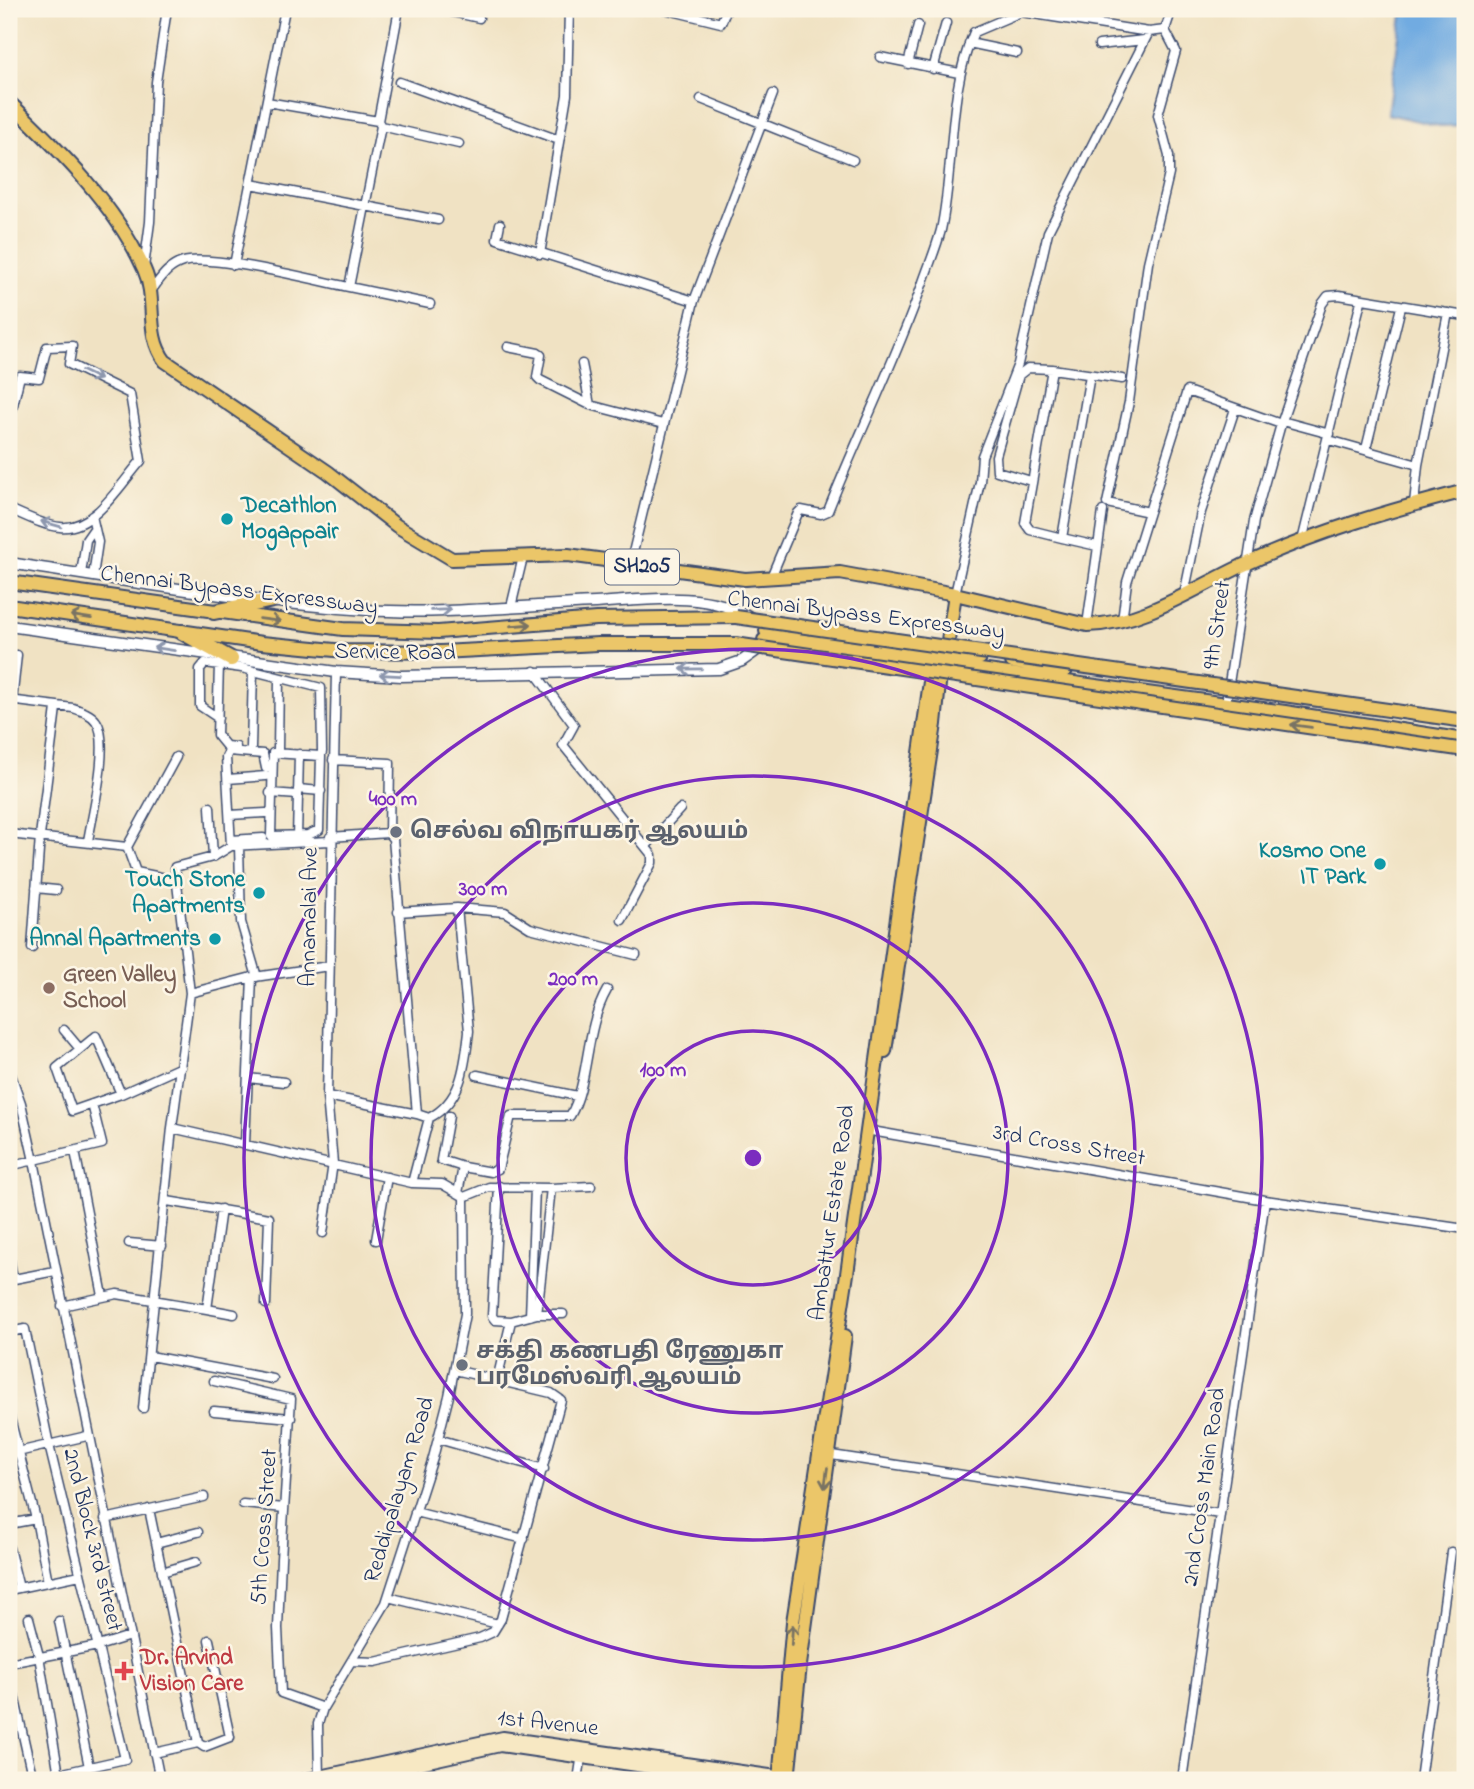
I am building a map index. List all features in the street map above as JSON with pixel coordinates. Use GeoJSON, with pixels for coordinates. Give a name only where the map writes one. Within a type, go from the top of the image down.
{"type":"FeatureCollection","features":[{"type":"Feature","properties":{"kind":"highway"},"geometry":{"type":"LineString","coordinates":[[214,612],[273,600]]}},
{"type":"Feature","properties":{"kind":"highway"},"geometry":{"type":"LineString","coordinates":[[182,632],[225,661]]}},
{"type":"Feature","properties":{"kind":"main road","name":"SH205"},"geometry":{"type":"LineString","coordinates":[[9,102],[103,203],[143,268],[151,290],[152,337],[165,361],[328,471],[397,526],[452,559],[470,561],[568,555],[745,579],[840,573],[955,594],[1087,625],[1122,621],[1184,596],[1246,564],[1301,541],[1414,504],[1465,491]]}},
{"type":"Feature","properties":{"kind":"main road","name":"Chennai Bypass Expressway"},"geometry":{"type":"LineString","coordinates":[[9,582],[343,629],[438,632],[596,619],[736,617],[1465,720]]}},
{"type":"Feature","properties":{"kind":"main road","name":"Ambattur Estate Road"},"geometry":{"type":"LineString","coordinates":[[786,1779],[824,1454],[869,1131],[939,657],[955,594]]}},
{"type":"Feature","properties":{"kind":"main road","name":"Chennai Bypass Expressway"},"geometry":{"type":"LineString","coordinates":[[9,606],[182,632],[345,651],[441,652],[598,644],[735,644],[1465,750]]}},
{"type":"Feature","properties":{"kind":"main road"},"geometry":{"type":"LineString","coordinates":[[765,635],[1465,726]]}},
{"type":"Feature","properties":{"kind":"main road"},"geometry":{"type":"LineString","coordinates":[[1227,697],[1465,740]]}},
{"type":"Feature","properties":{"kind":"main road","name":"1st Avenue"},"geometry":{"type":"LineString","coordinates":[[301,1780],[319,1779],[491,1738],[517,1737],[733,1780]]}},
{"type":"Feature","properties":{"kind":"main road","name":"1st Avenue"},"geometry":{"type":"LineString","coordinates":[[347,1780],[500,1746],[582,1752],[786,1779]]}},
{"type":"Feature","properties":{"kind":"street"},"geometry":{"type":"LineString","coordinates":[[143,268],[150,233],[156,82],[167,9]]}},
{"type":"Feature","properties":{"kind":"street"},"geometry":{"type":"LineString","coordinates":[[234,265],[285,9]]}},
{"type":"Feature","properties":{"kind":"street"},"geometry":{"type":"LineString","coordinates":[[349,287],[399,9]]}},
{"type":"Feature","properties":{"kind":"street"},"geometry":{"type":"LineString","coordinates":[[438,9],[479,18]]}},
{"type":"Feature","properties":{"kind":"street"},"geometry":{"type":"LineString","coordinates":[[540,254],[566,95],[569,9]]}},
{"type":"Feature","properties":{"kind":"street"},"geometry":{"type":"LineString","coordinates":[[664,9],[721,23],[727,9]]}},
{"type":"Feature","properties":{"kind":"street"},"geometry":{"type":"LineString","coordinates":[[1149,512],[1107,503],[1129,402],[1148,263],[1169,174],[1169,156],[1158,114],[1176,51],[1165,30],[1172,9]]}},
{"type":"Feature","properties":{"kind":"street"},"geometry":{"type":"LineString","coordinates":[[771,577],[801,510],[821,514],[828,511],[892,365],[940,232],[952,163],[959,73],[974,32],[1020,10],[1149,32],[1165,30]]}},
{"type":"Feature","properties":{"kind":"street"},"geometry":{"type":"LineString","coordinates":[[933,69],[946,23]]}},
{"type":"Feature","properties":{"kind":"street"},"geometry":{"type":"LineString","coordinates":[[908,64],[918,25]]}},
{"type":"Feature","properties":{"kind":"street"},"geometry":{"type":"LineString","coordinates":[[955,594],[980,482],[982,456],[1018,363],[1048,232],[1149,32]]}},
{"type":"Feature","properties":{"kind":"street"},"geometry":{"type":"LineString","coordinates":[[1099,45],[1144,40]]}},
{"type":"Feature","properties":{"kind":"street"},"geometry":{"type":"LineString","coordinates":[[969,43],[1017,53]]}},
{"type":"Feature","properties":{"kind":"street"},"geometry":{"type":"LineString","coordinates":[[880,58],[959,73]]}},
{"type":"Feature","properties":{"kind":"street"},"geometry":{"type":"LineString","coordinates":[[399,82],[559,140]]}},
{"type":"Feature","properties":{"kind":"street"},"geometry":{"type":"LineString","coordinates":[[630,565],[694,301],[774,94]]}},
{"type":"Feature","properties":{"kind":"street"},"geometry":{"type":"LineString","coordinates":[[701,99],[853,160]]}},
{"type":"Feature","properties":{"kind":"street"},"geometry":{"type":"LineString","coordinates":[[267,102],[379,124],[459,144]]}},
{"type":"Feature","properties":{"kind":"street"},"geometry":{"type":"LineString","coordinates":[[251,184],[438,220]]}},
{"type":"Feature","properties":{"kind":"street"},"geometry":{"type":"LineString","coordinates":[[500,224],[497,239],[694,301]]}},
{"type":"Feature","properties":{"kind":"street"},"geometry":{"type":"LineString","coordinates":[[151,290],[168,268],[185,261],[234,265],[430,304]]}},
{"type":"Feature","properties":{"kind":"street","name":"9th Street"},"geometry":{"type":"LineString","coordinates":[[1227,697],[1254,521],[1282,423],[1322,304],[1328,296],[1339,295],[1361,300]]}},
{"type":"Feature","properties":{"kind":"street"},"geometry":{"type":"LineString","coordinates":[[1301,541],[1361,300],[1465,316]]}},
{"type":"Feature","properties":{"kind":"street"},"geometry":{"type":"LineString","coordinates":[[1366,449],[1401,307]]}},
{"type":"Feature","properties":{"kind":"street"},"geometry":{"type":"LineString","coordinates":[[1414,504],[1418,465],[1448,313]]}},
{"type":"Feature","properties":{"kind":"street"},"geometry":{"type":"LineString","coordinates":[[9,422],[20,376],[38,378],[47,346],[72,346],[69,364],[131,394],[141,461],[92,516],[76,526],[60,527],[9,509]]}},
{"type":"Feature","properties":{"kind":"street"},"geometry":{"type":"LineString","coordinates":[[508,347],[541,355],[537,377],[590,405],[663,424]]}},
{"type":"Feature","properties":{"kind":"street"},"geometry":{"type":"LineString","coordinates":[[582,364],[590,405]]}},
{"type":"Feature","properties":{"kind":"street"},"geometry":{"type":"LineString","coordinates":[[1031,481],[997,471],[996,456],[1019,376],[1028,368],[1122,379]]}},
{"type":"Feature","properties":{"kind":"street"},"geometry":{"type":"LineString","coordinates":[[1052,369],[1025,527],[1097,546]]}},
{"type":"Feature","properties":{"kind":"street"},"geometry":{"type":"LineString","coordinates":[[1062,538],[1090,375]]}},
{"type":"Feature","properties":{"kind":"street"},"geometry":{"type":"LineString","coordinates":[[1122,621],[1127,582],[1186,391],[1235,409],[1418,465]]}},
{"type":"Feature","properties":{"kind":"street"},"geometry":{"type":"LineString","coordinates":[[1184,596],[1201,512],[1235,409]]}},
{"type":"Feature","properties":{"kind":"street"},"geometry":{"type":"LineString","coordinates":[[1087,625],[1103,511]]}},
{"type":"Feature","properties":{"kind":"street"},"geometry":{"type":"LineString","coordinates":[[92,516],[97,542],[93,576]]}},
{"type":"Feature","properties":{"kind":"street"},"geometry":{"type":"LineString","coordinates":[[81,574],[86,540],[93,530]]}},
{"type":"Feature","properties":{"kind":"street"},"geometry":{"type":"LineString","coordinates":[[511,607],[523,557]]}},
{"type":"Feature","properties":{"kind":"street"},"geometry":{"type":"LineString","coordinates":[[9,564],[367,610],[511,607],[663,599],[729,605],[760,624],[765,635]]}},
{"type":"Feature","properties":{"kind":"street","name":"Service Road"},"geometry":{"type":"LineString","coordinates":[[9,626],[225,661],[401,676],[719,669],[742,661],[762,648],[765,635]]}},
{"type":"Feature","properties":{"kind":"street"},"geometry":{"type":"LineString","coordinates":[[9,730],[17,655]]}},
{"type":"Feature","properties":{"kind":"street"},"geometry":{"type":"LineString","coordinates":[[225,661],[218,735],[226,746],[322,752],[333,756],[390,762],[389,834],[393,839],[417,1114]]}},
{"type":"Feature","properties":{"kind":"street"},"geometry":{"type":"LineString","coordinates":[[218,718],[200,706],[202,665],[225,661],[253,671],[335,691]]}},
{"type":"Feature","properties":{"kind":"street"},"geometry":{"type":"LineString","coordinates":[[251,748],[253,671]]}},
{"type":"Feature","properties":{"kind":"street"},"geometry":{"type":"LineString","coordinates":[[534,671],[574,725],[563,745],[646,846],[652,863],[622,920]]}},
{"type":"Feature","properties":{"kind":"street","name":"Annamalai Ave"},"geometry":{"type":"LineString","coordinates":[[323,1233],[333,1163],[327,1096],[330,839],[336,672]]}},
{"type":"Feature","properties":{"kind":"street"},"geometry":{"type":"LineString","coordinates":[[278,750],[279,678]]}},
{"type":"Feature","properties":{"kind":"street"},"geometry":{"type":"LineString","coordinates":[[321,688],[322,752]]}},
{"type":"Feature","properties":{"kind":"street"},"geometry":{"type":"LineString","coordinates":[[11,700],[83,711],[96,720],[103,741],[89,841]]}},
{"type":"Feature","properties":{"kind":"street"},"geometry":{"type":"LineString","coordinates":[[32,948],[40,836],[55,708]]}},
{"type":"Feature","properties":{"kind":"street"},"geometry":{"type":"LineString","coordinates":[[245,1144],[255,977],[241,922],[230,815],[226,757],[229,751],[263,754],[266,776],[266,840]]}},
{"type":"Feature","properties":{"kind":"street"},"geometry":{"type":"LineString","coordinates":[[273,753],[299,754],[321,756],[319,830],[297,839],[271,836],[273,753]]}},
{"type":"Feature","properties":{"kind":"street"},"geometry":{"type":"LineString","coordinates":[[297,839],[299,754]]}},
{"type":"Feature","properties":{"kind":"street"},"geometry":{"type":"LineString","coordinates":[[175,880],[136,872],[127,847],[176,757]]}},
{"type":"Feature","properties":{"kind":"street"},"geometry":{"type":"LineString","coordinates":[[228,779],[266,776]]}},
{"type":"Feature","properties":{"kind":"street"},"geometry":{"type":"LineString","coordinates":[[270,793],[321,791]]}},
{"type":"Feature","properties":{"kind":"street"},"geometry":{"type":"LineString","coordinates":[[210,807],[213,858]]}},
{"type":"Feature","properties":{"kind":"street"},"geometry":{"type":"LineString","coordinates":[[646,846],[680,809]]}},
{"type":"Feature","properties":{"kind":"street"},"geometry":{"type":"LineString","coordinates":[[230,815],[266,813]]}},
{"type":"Feature","properties":{"kind":"street"},"geometry":{"type":"LineString","coordinates":[[9,834],[127,847]]}},
{"type":"Feature","properties":{"kind":"street"},"geometry":{"type":"LineString","coordinates":[[143,1408],[157,1300],[172,1128],[190,993],[175,867],[213,858],[234,844],[389,834]]}},
{"type":"Feature","properties":{"kind":"street"},"geometry":{"type":"LineString","coordinates":[[36,887],[56,890]]}},
{"type":"Feature","properties":{"kind":"street"},"geometry":{"type":"LineString","coordinates":[[398,912],[457,908],[506,912],[530,928],[636,955]]}},
{"type":"Feature","properties":{"kind":"street"},"geometry":{"type":"LineString","coordinates":[[412,1183],[429,1118],[450,1105],[463,1072],[467,1048],[468,1019],[457,908]]}},
{"type":"Feature","properties":{"kind":"street"},"geometry":{"type":"LineString","coordinates":[[190,993],[255,977],[329,966]]}},
{"type":"Feature","properties":{"kind":"street"},"geometry":{"type":"LineString","coordinates":[[449,1116],[441,1160],[463,1167],[496,1171],[511,1116],[567,1117],[572,1112],[577,1096],[589,1033],[607,990]]}},
{"type":"Feature","properties":{"kind":"street"},"geometry":{"type":"LineString","coordinates":[[64,1030],[80,1049]]}},
{"type":"Feature","properties":{"kind":"street"},"geometry":{"type":"LineString","coordinates":[[121,1094],[96,1036],[57,1068],[72,1111],[121,1094],[181,1067]]}},
{"type":"Feature","properties":{"kind":"street"},"geometry":{"type":"LineString","coordinates":[[9,1069],[21,1103],[34,1161],[160,1780]]}},
{"type":"Feature","properties":{"kind":"street"},"geometry":{"type":"LineString","coordinates":[[477,1075],[577,1096]]}},
{"type":"Feature","properties":{"kind":"street"},"geometry":{"type":"LineString","coordinates":[[248,1078],[284,1082]]}},
{"type":"Feature","properties":{"kind":"street"},"geometry":{"type":"LineString","coordinates":[[327,1096],[429,1118]]}},
{"type":"Feature","properties":{"kind":"street"},"geometry":{"type":"LineString","coordinates":[[9,1166],[102,1144],[92,1104]]}},
{"type":"Feature","properties":{"kind":"street"},"geometry":{"type":"LineString","coordinates":[[172,1128],[412,1183],[442,1184],[461,1195],[499,1186],[591,1186]]}},
{"type":"Feature","properties":{"kind":"street","name":"3rd Cross Street"},"geometry":{"type":"LineString","coordinates":[[869,1131],[1265,1200],[1465,1229]]}},
{"type":"Feature","properties":{"kind":"street"},"geometry":{"type":"LineString","coordinates":[[75,1151],[103,1296]]}},
{"type":"Feature","properties":{"kind":"street","name":"Reddipalayam Road"},"geometry":{"type":"LineString","coordinates":[[319,1779],[318,1724],[323,1708],[388,1597],[438,1439],[455,1370],[465,1314],[461,1195],[463,1167]]}},
{"type":"Feature","properties":{"kind":"street"},"geometry":{"type":"LineString","coordinates":[[376,1240],[387,1177]]}},
{"type":"Feature","properties":{"kind":"street"},"geometry":{"type":"LineString","coordinates":[[499,1186],[492,1316],[495,1320],[511,1321],[533,1315],[563,1314]]}},
{"type":"Feature","properties":{"kind":"street"},"geometry":{"type":"LineString","coordinates":[[533,1315],[535,1188]]}},
{"type":"Feature","properties":{"kind":"street"},"geometry":{"type":"LineString","coordinates":[[533,1315],[551,1188]]}},
{"type":"Feature","properties":{"kind":"street","name":"2nd Cross Main Road"},"geometry":{"type":"LineString","coordinates":[[1182,1780],[1265,1200]]}},
{"type":"Feature","properties":{"kind":"street"},"geometry":{"type":"LineString","coordinates":[[167,1201],[267,1217],[271,1220],[265,1304]]}},
{"type":"Feature","properties":{"kind":"street"},"geometry":{"type":"LineString","coordinates":[[207,1309],[220,1209]]}},
{"type":"Feature","properties":{"kind":"street"},"geometry":{"type":"LineString","coordinates":[[129,1243],[162,1246]]}},
{"type":"Feature","properties":{"kind":"street"},"geometry":{"type":"LineString","coordinates":[[9,1256],[11,1279],[55,1271]]}},
{"type":"Feature","properties":{"kind":"street"},"geometry":{"type":"LineString","coordinates":[[62,1306],[117,1294],[234,1314]]}},
{"type":"Feature","properties":{"kind":"street"},"geometry":{"type":"LineString","coordinates":[[497,1380],[511,1321]]}},
{"type":"Feature","properties":{"kind":"street","name":"2nd Block 3rd street"},"geometry":{"type":"LineString","coordinates":[[9,1332],[25,1329],[49,1445],[125,1759],[89,1767]]}},
{"type":"Feature","properties":{"kind":"street"},"geometry":{"type":"LineString","coordinates":[[150,1356],[273,1379]]}},
{"type":"Feature","properties":{"kind":"street"},"geometry":{"type":"LineString","coordinates":[[352,1661],[375,1662],[481,1638],[493,1632],[498,1624],[544,1469],[561,1400],[551,1393],[455,1370]]}},
{"type":"Feature","properties":{"kind":"street","name":"5th Cross Street"},"geometry":{"type":"LineString","coordinates":[[214,1381],[288,1397],[292,1403],[278,1628],[281,1693],[323,1708]]}},
{"type":"Feature","properties":{"kind":"street"},"geometry":{"type":"LineString","coordinates":[[214,1411],[291,1418]]}},
{"type":"Feature","properties":{"kind":"street"},"geometry":{"type":"LineString","coordinates":[[9,1414],[13,1453],[36,1519],[48,1581]]}},
{"type":"Feature","properties":{"kind":"street"},"geometry":{"type":"LineString","coordinates":[[13,1453],[88,1436]]}},
{"type":"Feature","properties":{"kind":"street"},"geometry":{"type":"LineString","coordinates":[[438,1439],[544,1469]]}},
{"type":"Feature","properties":{"kind":"street"},"geometry":{"type":"LineString","coordinates":[[824,1454],[1220,1514]]}},
{"type":"Feature","properties":{"kind":"street"},"geometry":{"type":"LineString","coordinates":[[105,1519],[204,1497]]}},
{"type":"Feature","properties":{"kind":"street"},"geometry":{"type":"LineString","coordinates":[[243,1504],[284,1508]]}},
{"type":"Feature","properties":{"kind":"street"},"geometry":{"type":"LineString","coordinates":[[149,1509],[198,1743],[204,1747],[230,1737],[209,1640]]}},
{"type":"Feature","properties":{"kind":"street"},"geometry":{"type":"LineString","coordinates":[[415,1512],[524,1539]]}},
{"type":"Feature","properties":{"kind":"street"},"geometry":{"type":"LineString","coordinates":[[9,1524],[36,1519]]}},
{"type":"Feature","properties":{"kind":"street"},"geometry":{"type":"LineString","coordinates":[[156,1544],[198,1532]]}},
{"type":"Feature","properties":{"kind":"street"},"geometry":{"type":"LineString","coordinates":[[9,1548],[19,1588]]}},
{"type":"Feature","properties":{"kind":"street"},"geometry":{"type":"LineString","coordinates":[[1420,1780],[1451,1552]]}},
{"type":"Feature","properties":{"kind":"street"},"geometry":{"type":"LineString","coordinates":[[162,1572],[196,1562]]}},
{"type":"Feature","properties":{"kind":"street"},"geometry":{"type":"LineString","coordinates":[[9,1590],[80,1575]]}},
{"type":"Feature","properties":{"kind":"street"},"geometry":{"type":"LineString","coordinates":[[388,1597],[498,1624]]}},
{"type":"Feature","properties":{"kind":"street"},"geometry":{"type":"LineString","coordinates":[[29,1618],[39,1656],[59,1775]]}},
{"type":"Feature","properties":{"kind":"street"},"geometry":{"type":"LineString","coordinates":[[14,1695],[32,1780],[89,1767],[59,1621]]}},
{"type":"Feature","properties":{"kind":"street"},"geometry":{"type":"LineString","coordinates":[[9,1663],[98,1646],[130,1636]]}},
{"type":"Feature","properties":{"kind":"street"},"geometry":{"type":"LineString","coordinates":[[154,1753],[198,1743]]}},
{"type":"Feature","properties":{"kind":"street"},"geometry":{"type":"LineString","coordinates":[[578,1780],[582,1752]]}},
{"type":"Feature","properties":{"kind":"water"},"geometry":{"type":"Polygon","coordinates":[[[1403,9],[1465,9],[1465,125],[1440,126],[1387,114],[1403,9]]]}},
{"type":"Feature","properties":{"kind":"place","name":"Decathlon Mogappair"},"geometry":{"type":"Point","coordinates":[227,519]}},
{"type":"Feature","properties":{"kind":"place","name":"செல்வ விநாயகர் ஆலயம்"},"geometry":{"type":"Point","coordinates":[396,832]}},
{"type":"Feature","properties":{"kind":"place","name":"Kosmo One IT Park"},"geometry":{"type":"Point","coordinates":[1380,864]}},
{"type":"Feature","properties":{"kind":"place","name":"Touch Stone Apartments"},"geometry":{"type":"Point","coordinates":[259,893]}},
{"type":"Feature","properties":{"kind":"place","name":"Annal Apartments"},"geometry":{"type":"Point","coordinates":[215,939]}},
{"type":"Feature","properties":{"kind":"place","name":"Green Valley School"},"geometry":{"type":"Point","coordinates":[49,988]}},
{"type":"Feature","properties":{"kind":"place","name":"சக்தி கணபதி ரேணுகா பரமேஸ்வரி ஆலயம்"},"geometry":{"type":"Point","coordinates":[462,1365]}},
{"type":"Feature","properties":{"kind":"place","name":"Dr. Arvind Vision Care"},"geometry":{"type":"Point","coordinates":[124,1671]}}]}
